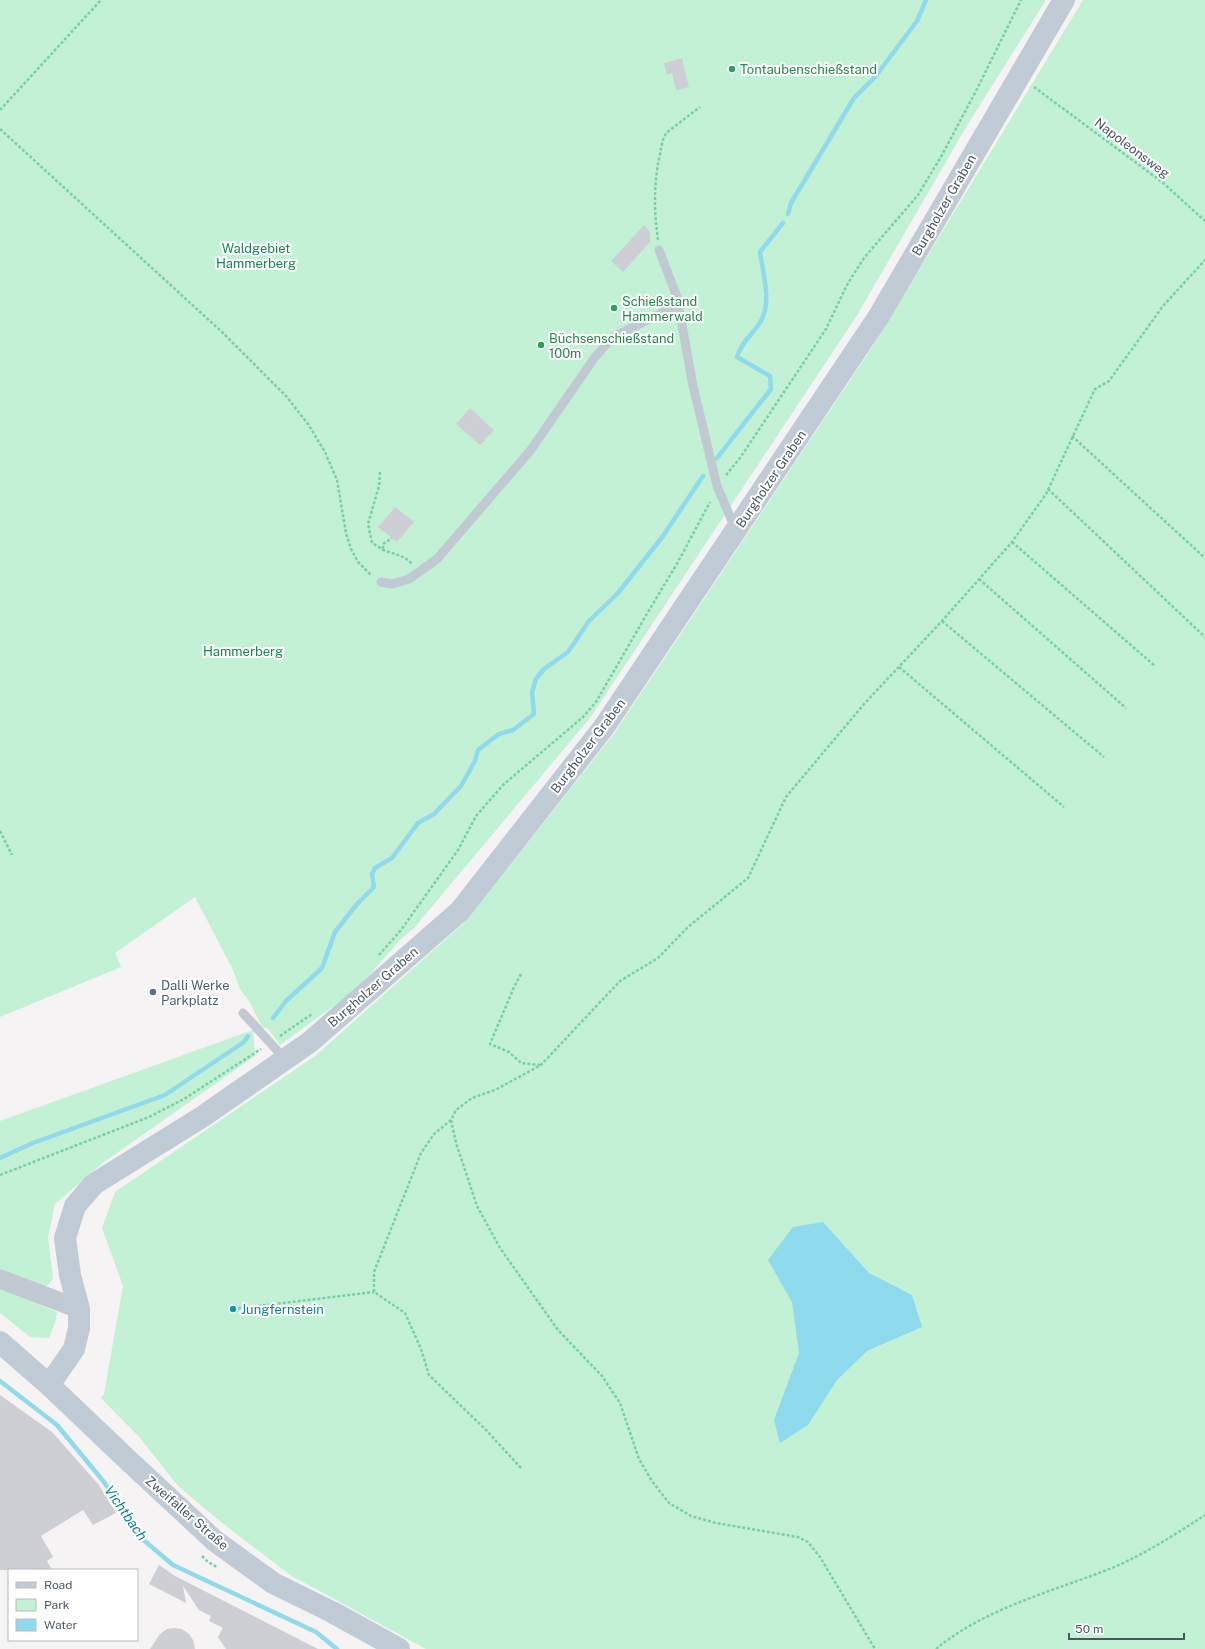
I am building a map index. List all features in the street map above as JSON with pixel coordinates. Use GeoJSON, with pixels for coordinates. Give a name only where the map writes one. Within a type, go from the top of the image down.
{"type":"FeatureCollection","features":[{"type":"Feature","properties":{"kind":"main road","name":"Burgholzer Graben"},"geometry":{"type":"LineString","coordinates":[[49,1385],[74,1349],[79,1328],[79,1309],[70,1275],[66,1238],[75,1206],[94,1184],[202,1117],[310,1042],[460,911],[604,728],[879,316],[1064,0]]}},
{"type":"Feature","properties":{"kind":"main road","name":"Zweifaller Straße"},"geometry":{"type":"LineString","coordinates":[[0,1342],[49,1385],[215,1541],[273,1583],[332,1612],[400,1649]]}},
{"type":"Feature","properties":{"kind":"street"},"geometry":{"type":"LineString","coordinates":[[0,1279],[79,1309]]}},
{"type":"Feature","properties":{"kind":"lane"},"geometry":{"type":"LineString","coordinates":[[659,250],[678,305],[693,386],[717,486],[736,531]]}},
{"type":"Feature","properties":{"kind":"lane"},"geometry":{"type":"LineString","coordinates":[[381,582],[392,584],[409,579],[437,559],[530,450],[595,357],[613,337],[678,305]]}},
{"type":"Feature","properties":{"kind":"lane"},"geometry":{"type":"LineString","coordinates":[[243,1013],[285,1059]]}},
{"type":"Feature","properties":{"kind":"path"},"geometry":{"type":"LineString","coordinates":[[0,110],[101,0]]}},
{"type":"Feature","properties":{"kind":"path"},"geometry":{"type":"LineString","coordinates":[[375,959],[401,930],[458,850],[476,816],[503,785],[583,717],[596,702],[678,562],[706,511],[717,486],[740,458],[826,329],[848,283],[864,258],[918,195],[942,155],[977,89],[1021,0]]}},
{"type":"Feature","properties":{"kind":"path","name":"Napoleonsweg"},"geometry":{"type":"LineString","coordinates":[[1044,93],[1162,182],[1205,221]]}},
{"type":"Feature","properties":{"kind":"path"},"geometry":{"type":"LineString","coordinates":[[659,250],[654,216],[654,190],[663,140],[666,133],[700,106]]}},
{"type":"Feature","properties":{"kind":"path"},"geometry":{"type":"LineString","coordinates":[[0,129],[223,333],[286,396],[308,424],[325,452],[337,480],[346,533],[351,549],[358,562],[369,575],[381,582]]}},
{"type":"Feature","properties":{"kind":"path"},"geometry":{"type":"LineString","coordinates":[[374,1292],[374,1272],[421,1153],[434,1134],[451,1120],[456,1110],[472,1098],[495,1090],[541,1065],[620,981],[658,958],[688,927],[748,878],[786,797],[864,704],[942,621],[1012,542],[1046,494],[1095,389],[1109,381],[1163,306],[1205,260]]}},
{"type":"Feature","properties":{"kind":"path"},"geometry":{"type":"LineString","coordinates":[[1072,436],[1205,558]]}},
{"type":"Feature","properties":{"kind":"path"},"geometry":{"type":"LineString","coordinates":[[380,472],[379,486],[368,524],[372,543],[383,550],[394,552],[409,560],[420,571]]}},
{"type":"Feature","properties":{"kind":"path"},"geometry":{"type":"LineString","coordinates":[[1048,489],[1205,637]]}},
{"type":"Feature","properties":{"kind":"path"},"geometry":{"type":"LineString","coordinates":[[383,550],[383,544],[392,538]]}},
{"type":"Feature","properties":{"kind":"path"},"geometry":{"type":"LineString","coordinates":[[1012,542],[1155,666]]}},
{"type":"Feature","properties":{"kind":"path"},"geometry":{"type":"LineString","coordinates":[[979,579],[1126,708]]}},
{"type":"Feature","properties":{"kind":"path"},"geometry":{"type":"LineString","coordinates":[[942,621],[1104,757]]}},
{"type":"Feature","properties":{"kind":"path"},"geometry":{"type":"LineString","coordinates":[[899,667],[1064,807]]}},
{"type":"Feature","properties":{"kind":"path"},"geometry":{"type":"LineString","coordinates":[[0,831],[12,855]]}},
{"type":"Feature","properties":{"kind":"path"},"geometry":{"type":"LineString","coordinates":[[521,974],[490,1044],[509,1052],[521,1064],[541,1065]]}},
{"type":"Feature","properties":{"kind":"path"},"geometry":{"type":"LineString","coordinates":[[0,1175],[149,1117],[184,1099],[252,1056],[315,1011]]}},
{"type":"Feature","properties":{"kind":"path"},"geometry":{"type":"LineString","coordinates":[[451,1120],[456,1143],[477,1206],[500,1248],[558,1330],[602,1376],[620,1403],[639,1459],[652,1481],[669,1503],[691,1516],[716,1523],[798,1537],[808,1542],[820,1557],[875,1649]]}},
{"type":"Feature","properties":{"kind":"path"},"geometry":{"type":"LineString","coordinates":[[234,1309],[374,1292],[405,1313],[429,1375],[486,1430],[521,1468]]}},
{"type":"Feature","properties":{"kind":"path"},"geometry":{"type":"LineString","coordinates":[[936,1649],[968,1627],[993,1614],[1046,1592],[1114,1567],[1166,1540],[1205,1515]]}},
{"type":"Feature","properties":{"kind":"green space","name":"Waldgebiet Hammerberg"},"geometry":{"type":"Polygon","coordinates":[[[0,0],[1046,0],[965,129],[856,317],[590,718],[414,928],[402,938],[357,989],[280,1045],[268,1029],[262,1027],[249,1001],[240,989],[233,970],[195,897],[115,953],[121,967],[0,1017],[0,0]]]}},
{"type":"Feature","properties":{"kind":"green space"},"geometry":{"type":"Polygon","coordinates":[[[1083,0],[1205,0],[1205,1649],[426,1649],[290,1575],[221,1522],[178,1486],[140,1438],[101,1398],[104,1394],[123,1286],[102,1228],[115,1192],[315,1056],[464,923],[613,735],[871,349],[1083,0]]]}},
{"type":"Feature","properties":{"kind":"green space"},"geometry":{"type":"Polygon","coordinates":[[[253,1030],[255,1056],[104,1162],[55,1204],[48,1237],[53,1279],[45,1288],[0,1271],[0,1121],[253,1030]]]}},
{"type":"Feature","properties":{"kind":"green space"},"geometry":{"type":"Polygon","coordinates":[[[0,1287],[57,1312],[55,1323],[49,1338],[30,1337],[0,1313],[0,1287]]]}},
{"type":"Feature","properties":{"kind":"water"},"geometry":{"type":"Polygon","coordinates":[[[823,1222],[869,1273],[912,1295],[922,1327],[867,1351],[837,1380],[808,1425],[780,1443],[774,1420],[799,1353],[792,1302],[768,1260],[793,1227],[823,1222]]]}},
{"type":"Feature","properties":{"kind":"building"},"geometry":{"type":"Polygon","coordinates":[[[682,58],[689,87],[676,90],[672,73],[667,75],[664,63],[682,58]]]}},
{"type":"Feature","properties":{"kind":"building"},"geometry":{"type":"Polygon","coordinates":[[[644,225],[650,232],[650,242],[623,272],[611,261],[644,225]]]}},
{"type":"Feature","properties":{"kind":"building"},"geometry":{"type":"Polygon","coordinates":[[[470,408],[494,430],[480,445],[456,424],[470,408]]]}},
{"type":"Feature","properties":{"kind":"building"},"geometry":{"type":"Polygon","coordinates":[[[395,507],[414,522],[397,542],[378,527],[395,507]]]}},
{"type":"Feature","properties":{"kind":"building"},"geometry":{"type":"Polygon","coordinates":[[[0,1395],[52,1432],[99,1485],[116,1513],[93,1525],[83,1510],[41,1536],[53,1557],[47,1561],[51,1569],[0,1570],[0,1395]]]}},
{"type":"Feature","properties":{"kind":"building"},"geometry":{"type":"Polygon","coordinates":[[[159,1565],[175,1576],[318,1649],[226,1649],[218,1637],[223,1628],[209,1621],[211,1616],[199,1610],[183,1586],[186,1603],[149,1584],[159,1565]]]}},
{"type":"Feature","properties":{"kind":"building"},"geometry":{"type":"Polygon","coordinates":[[[167,1629],[182,1629],[189,1634],[193,1640],[195,1649],[150,1649],[160,1634],[167,1629]]]}},
{"type":"Feature","properties":{"kind":"waterway"},"geometry":{"type":"LineString","coordinates":[[788,214],[791,203],[854,98],[875,77],[917,21],[926,0]]}},
{"type":"Feature","properties":{"kind":"waterway"},"geometry":{"type":"LineString","coordinates":[[717,458],[771,389],[770,376],[737,357],[744,344],[759,324],[765,308],[766,289],[760,252],[783,223]]}},
{"type":"Feature","properties":{"kind":"waterway"},"geometry":{"type":"LineString","coordinates":[[273,1018],[286,1001],[322,968],[335,932],[357,904],[374,887],[372,874],[375,868],[392,858],[418,823],[434,814],[461,786],[475,761],[478,750],[499,734],[513,730],[534,714],[532,692],[536,679],[544,669],[568,652],[589,621],[618,593],[663,536],[703,476]]}},
{"type":"Feature","properties":{"kind":"waterway"},"geometry":{"type":"LineString","coordinates":[[0,1158],[33,1143],[165,1095],[244,1042],[248,1036]]}},
{"type":"Feature","properties":{"kind":"waterway","name":"Vichtbach"},"geometry":{"type":"LineString","coordinates":[[0,1381],[57,1425],[104,1482],[140,1537],[173,1565],[316,1632],[337,1649]]}},
{"type":"Feature","properties":{"kind":"place","name":"Tontaubenschießstand"},"geometry":{"type":"Point","coordinates":[732,69]}},
{"type":"Feature","properties":{"kind":"place","name":"Schießstand Hammerwald"},"geometry":{"type":"Point","coordinates":[614,308]}},
{"type":"Feature","properties":{"kind":"place","name":"Büchsenschießstand 100m"},"geometry":{"type":"Point","coordinates":[541,345]}},
{"type":"Feature","properties":{"kind":"place","name":"Dalli Werke Parkplatz"},"geometry":{"type":"Point","coordinates":[153,992]}},
{"type":"Feature","properties":{"kind":"place","name":"Jungfernstein"},"geometry":{"type":"Point","coordinates":[233,1309]}},
{"type":"Feature","properties":{"kind":"park label","name":"Hammerberg"},"geometry":{"type":"Point","coordinates":[243,651]}}]}
